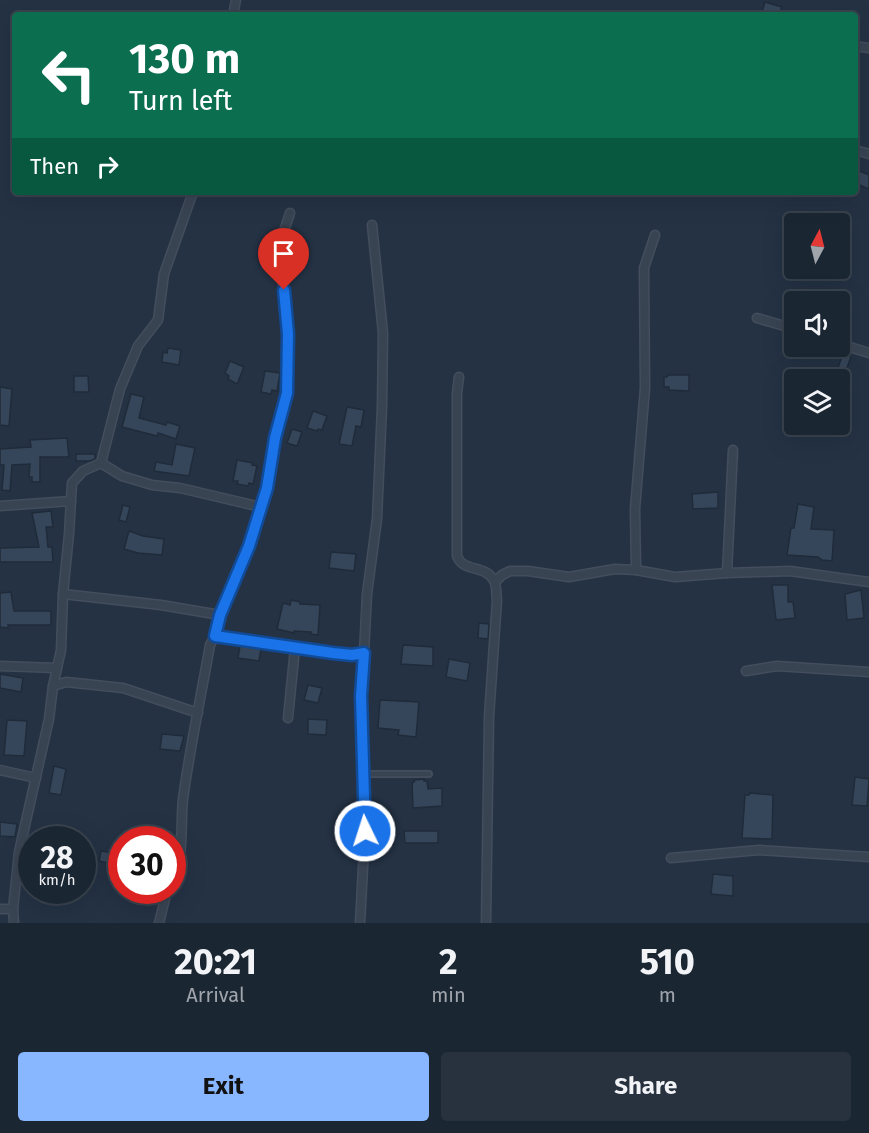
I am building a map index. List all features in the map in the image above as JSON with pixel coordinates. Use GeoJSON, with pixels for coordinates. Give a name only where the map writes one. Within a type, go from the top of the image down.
{"type":"FeatureCollection","features":[{"type":"Feature","properties":{"kind":"street"},"geometry":{"type":"LineString","coordinates":[[101,463],[120,389],[138,346],[158,320],[164,274],[192,195]]}},
{"type":"Feature","properties":{"kind":"street"},"geometry":{"type":"LineString","coordinates":[[181,826],[189,754],[210,645],[249,546],[267,488],[275,438],[287,393],[288,334],[279,246],[290,213]]}},
{"type":"Feature","properties":{"kind":"street"},"geometry":{"type":"LineString","coordinates":[[360,923],[365,831],[361,696],[367,594],[377,519],[382,407],[383,333],[372,225]]}},
{"type":"Feature","properties":{"kind":"street"},"geometry":{"type":"LineString","coordinates":[[636,570],[635,509],[645,388],[644,268],[655,235]]}},
{"type":"Feature","properties":{"kind":"street"},"geometry":{"type":"LineString","coordinates":[[758,318],[784,326]]}},
{"type":"Feature","properties":{"kind":"street"},"geometry":{"type":"LineString","coordinates":[[850,347],[869,353]]}},
{"type":"Feature","properties":{"kind":"street"},"geometry":{"type":"LineString","coordinates":[[459,377],[457,393],[457,556],[459,563],[487,572],[495,582],[496,600],[489,717],[486,923]]}},
{"type":"Feature","properties":{"kind":"street"},"geometry":{"type":"LineString","coordinates":[[727,573],[733,450]]}},
{"type":"Feature","properties":{"kind":"street"},"geometry":{"type":"LineString","coordinates":[[14,923],[19,852],[50,719],[53,686],[61,651],[72,483],[83,471],[101,463]]}},
{"type":"Feature","properties":{"kind":"street"},"geometry":{"type":"LineString","coordinates":[[101,463],[122,476],[152,485],[180,488],[261,507]]}},
{"type":"Feature","properties":{"kind":"street"},"geometry":{"type":"LineString","coordinates":[[0,506],[71,501]]}},
{"type":"Feature","properties":{"kind":"street"},"geometry":{"type":"LineString","coordinates":[[495,582],[510,571],[528,571],[569,577],[615,569],[675,577],[790,571],[869,582]]}},
{"type":"Feature","properties":{"kind":"street"},"geometry":{"type":"LineString","coordinates":[[63,594],[161,605],[220,615]]}},
{"type":"Feature","properties":{"kind":"street"},"geometry":{"type":"LineString","coordinates":[[215,636],[352,655],[364,653]]}},
{"type":"Feature","properties":{"kind":"street"},"geometry":{"type":"LineString","coordinates":[[288,718],[295,648]]}},
{"type":"Feature","properties":{"kind":"street"},"geometry":{"type":"LineString","coordinates":[[0,666],[57,668]]}},
{"type":"Feature","properties":{"kind":"street"},"geometry":{"type":"LineString","coordinates":[[746,671],[777,666],[869,672]]}},
{"type":"Feature","properties":{"kind":"street"},"geometry":{"type":"LineString","coordinates":[[53,686],[66,682],[123,688],[198,714]]}},
{"type":"Feature","properties":{"kind":"street"},"geometry":{"type":"LineString","coordinates":[[0,770],[36,778]]}},
{"type":"Feature","properties":{"kind":"street"},"geometry":{"type":"LineString","coordinates":[[671,858],[759,850],[869,857]]}},
{"type":"Feature","properties":{"kind":"street"},"geometry":{"type":"LineString","coordinates":[[159,923],[164,904]]}},
{"type":"Feature","properties":{"kind":"street"},"geometry":{"type":"LineString","coordinates":[[0,909],[14,909]]}},
{"type":"Feature","properties":{"kind":"lane"},"geometry":{"type":"LineString","coordinates":[[363,774],[429,774]]}},
{"type":"Feature","properties":{"kind":"building"},"geometry":{"type":"Polygon","coordinates":[[[765,2],[782,7],[780,12],[762,12],[765,2]]]}},
{"type":"Feature","properties":{"kind":"building"},"geometry":{"type":"Polygon","coordinates":[[[860,171],[869,175],[869,189],[858,184],[860,171]]]}},
{"type":"Feature","properties":{"kind":"building"},"geometry":{"type":"Polygon","coordinates":[[[168,348],[181,350],[179,365],[162,362],[163,352],[167,353],[168,348]]]}},
{"type":"Feature","properties":{"kind":"building"},"geometry":{"type":"Polygon","coordinates":[[[842,357],[851,357],[846,369],[837,369],[842,357]]]}},
{"type":"Feature","properties":{"kind":"building"},"geometry":{"type":"Polygon","coordinates":[[[230,361],[244,367],[237,384],[228,379],[229,376],[225,373],[230,361]]]}},
{"type":"Feature","properties":{"kind":"building"},"geometry":{"type":"Polygon","coordinates":[[[265,371],[280,373],[277,391],[272,390],[271,394],[261,392],[265,371]]]}},
{"type":"Feature","properties":{"kind":"building"},"geometry":{"type":"Polygon","coordinates":[[[689,375],[689,391],[669,390],[669,387],[664,387],[664,377],[689,375]]]}},
{"type":"Feature","properties":{"kind":"building"},"geometry":{"type":"Polygon","coordinates":[[[74,376],[88,376],[89,392],[74,392],[74,376]]]}},
{"type":"Feature","properties":{"kind":"building"},"geometry":{"type":"Polygon","coordinates":[[[0,387],[12,389],[9,426],[0,425],[0,387]]]}},
{"type":"Feature","properties":{"kind":"building"},"geometry":{"type":"Polygon","coordinates":[[[131,394],[144,397],[139,418],[180,426],[176,439],[158,433],[157,436],[122,427],[131,394]]]}},
{"type":"Feature","properties":{"kind":"building"},"geometry":{"type":"Polygon","coordinates":[[[347,407],[364,410],[361,427],[356,426],[352,446],[339,444],[347,407]]]}},
{"type":"Feature","properties":{"kind":"building"},"geometry":{"type":"Polygon","coordinates":[[[313,411],[327,416],[322,430],[307,428],[313,411]]]}},
{"type":"Feature","properties":{"kind":"building"},"geometry":{"type":"Polygon","coordinates":[[[292,429],[302,432],[297,446],[287,443],[292,429]]]}},
{"type":"Feature","properties":{"kind":"building"},"geometry":{"type":"Polygon","coordinates":[[[67,438],[69,457],[40,457],[40,482],[32,482],[32,477],[29,477],[30,464],[12,465],[10,491],[2,490],[4,465],[0,465],[0,449],[31,447],[30,440],[67,438]]]}},
{"type":"Feature","properties":{"kind":"building"},"geometry":{"type":"Polygon","coordinates":[[[176,444],[195,448],[189,476],[154,471],[156,462],[172,465],[176,444]]]}},
{"type":"Feature","properties":{"kind":"building"},"geometry":{"type":"Polygon","coordinates":[[[76,454],[95,454],[95,459],[76,461],[76,454]]]}},
{"type":"Feature","properties":{"kind":"building"},"geometry":{"type":"Polygon","coordinates":[[[237,460],[257,466],[253,484],[249,483],[248,486],[233,481],[237,460]]]}},
{"type":"Feature","properties":{"kind":"building"},"geometry":{"type":"Polygon","coordinates":[[[718,492],[718,508],[693,509],[692,494],[718,492]]]}},
{"type":"Feature","properties":{"kind":"building"},"geometry":{"type":"Polygon","coordinates":[[[798,504],[814,507],[811,529],[834,530],[832,561],[818,557],[787,555],[798,504]]]}},
{"type":"Feature","properties":{"kind":"building"},"geometry":{"type":"Polygon","coordinates":[[[123,505],[130,507],[126,522],[119,520],[123,505]]]}},
{"type":"Feature","properties":{"kind":"building"},"geometry":{"type":"Polygon","coordinates":[[[51,511],[53,527],[46,527],[48,547],[52,547],[53,562],[0,562],[0,548],[39,547],[32,513],[51,511]]]}},
{"type":"Feature","properties":{"kind":"building"},"geometry":{"type":"Polygon","coordinates":[[[129,531],[164,539],[162,555],[124,549],[129,531]]]}},
{"type":"Feature","properties":{"kind":"building"},"geometry":{"type":"Polygon","coordinates":[[[331,552],[356,554],[354,571],[329,568],[331,552]]]}},
{"type":"Feature","properties":{"kind":"building"},"geometry":{"type":"Polygon","coordinates":[[[772,585],[788,585],[788,602],[793,602],[795,618],[776,620],[772,585]]]}},
{"type":"Feature","properties":{"kind":"building"},"geometry":{"type":"Polygon","coordinates":[[[861,590],[864,618],[847,620],[845,594],[861,590]]]}},
{"type":"Feature","properties":{"kind":"building"},"geometry":{"type":"Polygon","coordinates":[[[11,592],[14,611],[51,611],[51,625],[0,627],[0,593],[11,592]]]}},
{"type":"Feature","properties":{"kind":"building"},"geometry":{"type":"Polygon","coordinates":[[[291,600],[300,602],[300,604],[320,605],[318,635],[311,634],[311,632],[294,631],[294,633],[277,629],[283,603],[290,605],[291,600]]]}},
{"type":"Feature","properties":{"kind":"building"},"geometry":{"type":"Polygon","coordinates":[[[479,623],[489,624],[488,639],[478,638],[479,623]]]}},
{"type":"Feature","properties":{"kind":"building"},"geometry":{"type":"Polygon","coordinates":[[[403,645],[433,647],[433,666],[401,664],[403,645]]]}},
{"type":"Feature","properties":{"kind":"building"},"geometry":{"type":"Polygon","coordinates":[[[240,646],[261,649],[259,661],[238,658],[240,646]]]}},
{"type":"Feature","properties":{"kind":"building"},"geometry":{"type":"Polygon","coordinates":[[[449,659],[470,663],[467,681],[446,677],[449,659]]]}},
{"type":"Feature","properties":{"kind":"building"},"geometry":{"type":"Polygon","coordinates":[[[0,674],[23,678],[21,692],[0,688],[0,674]]]}},
{"type":"Feature","properties":{"kind":"building"},"geometry":{"type":"Polygon","coordinates":[[[308,685],[322,688],[318,703],[304,700],[308,685]]]}},
{"type":"Feature","properties":{"kind":"building"},"geometry":{"type":"Polygon","coordinates":[[[380,700],[419,702],[416,737],[398,735],[399,730],[378,728],[380,700]]]}},
{"type":"Feature","properties":{"kind":"building"},"geometry":{"type":"Polygon","coordinates":[[[308,719],[327,720],[326,735],[308,734],[308,719]]]}},
{"type":"Feature","properties":{"kind":"building"},"geometry":{"type":"Polygon","coordinates":[[[7,720],[27,721],[24,756],[4,755],[7,720]]]}},
{"type":"Feature","properties":{"kind":"building"},"geometry":{"type":"Polygon","coordinates":[[[162,734],[184,736],[180,751],[160,749],[162,734]]]}},
{"type":"Feature","properties":{"kind":"building"},"geometry":{"type":"Polygon","coordinates":[[[54,766],[66,769],[61,795],[49,793],[54,766]]]}},
{"type":"Feature","properties":{"kind":"building"},"geometry":{"type":"Polygon","coordinates":[[[855,777],[869,779],[867,806],[852,805],[855,777]]]}},
{"type":"Feature","properties":{"kind":"building"},"geometry":{"type":"Polygon","coordinates":[[[414,780],[427,781],[428,789],[442,788],[442,806],[413,808],[412,783],[414,780]]]}},
{"type":"Feature","properties":{"kind":"building"},"geometry":{"type":"Polygon","coordinates":[[[750,793],[773,795],[772,839],[742,838],[745,795],[750,793]]]}},
{"type":"Feature","properties":{"kind":"building"},"geometry":{"type":"Polygon","coordinates":[[[0,822],[17,824],[15,837],[0,836],[0,822]]]}},
{"type":"Feature","properties":{"kind":"building"},"geometry":{"type":"Polygon","coordinates":[[[404,831],[438,831],[438,843],[405,843],[404,831]]]}},
{"type":"Feature","properties":{"kind":"building"},"geometry":{"type":"Polygon","coordinates":[[[101,851],[108,852],[108,863],[99,861],[101,851]]]}},
{"type":"Feature","properties":{"kind":"building"},"geometry":{"type":"Polygon","coordinates":[[[713,874],[733,876],[733,896],[711,894],[713,874]]]}},
{"type":"Feature","properties":{"kind":"route"},"geometry":{"type":"LineString","coordinates":[[284,290],[288,334],[287,393],[275,438],[267,488],[249,546],[220,615],[215,636],[333,653],[359,655],[364,653],[361,696],[365,831]]}}]}
